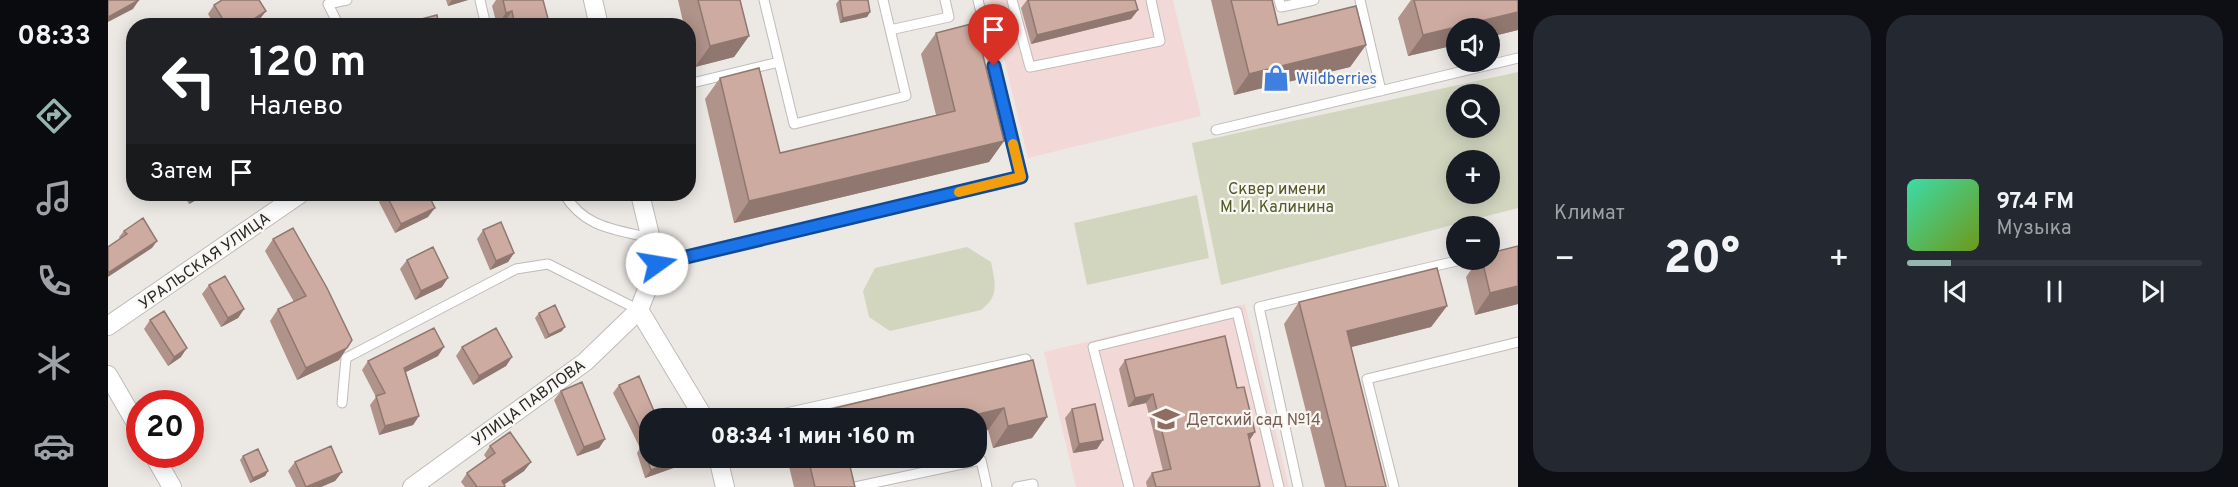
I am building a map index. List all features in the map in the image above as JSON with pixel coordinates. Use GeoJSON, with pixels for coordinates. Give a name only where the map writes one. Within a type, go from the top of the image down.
{"type":"FeatureCollection","features":[{"type":"Feature","properties":{"kind":"street"},"geometry":{"type":"LineString","coordinates":[[593,0],[597,18]]}},
{"type":"Feature","properties":{"kind":"street","name":"УРАЛЬСКАЯ УЛИЦА"},"geometry":{"type":"LineString","coordinates":[[108,326],[290,201]]}},
{"type":"Feature","properties":{"kind":"street"},"geometry":{"type":"LineString","coordinates":[[642,201],[657,264],[639,310],[698,408]]}},
{"type":"Feature","properties":{"kind":"street","name":"УЛИЦА ПАВЛОВА"},"geometry":{"type":"LineString","coordinates":[[412,487],[585,362],[639,310]]}},
{"type":"Feature","properties":{"kind":"street"},"geometry":{"type":"LineString","coordinates":[[108,375],[126,406]]}},
{"type":"Feature","properties":{"kind":"street"},"geometry":{"type":"LineString","coordinates":[[161,468],[172,487]]}},
{"type":"Feature","properties":{"kind":"street"},"geometry":{"type":"LineString","coordinates":[[720,468],[725,487]]}},
{"type":"Feature","properties":{"kind":"lane"},"geometry":{"type":"LineString","coordinates":[[335,18],[328,4],[347,0]]}},
{"type":"Feature","properties":{"kind":"lane"},"geometry":{"type":"LineString","coordinates":[[480,0],[484,18]]}},
{"type":"Feature","properties":{"kind":"lane"},"geometry":{"type":"LineString","coordinates":[[765,0],[794,123],[906,96],[883,0]]}},
{"type":"Feature","properties":{"kind":"lane"},"geometry":{"type":"LineString","coordinates":[[890,30],[949,17],[945,0]]}},
{"type":"Feature","properties":{"kind":"lane"},"geometry":{"type":"LineString","coordinates":[[657,264],[1021,177],[978,0]]}},
{"type":"Feature","properties":{"kind":"lane"},"geometry":{"type":"LineString","coordinates":[[1012,0],[1030,67],[1160,41],[1150,0]]}},
{"type":"Feature","properties":{"kind":"lane"},"geometry":{"type":"LineString","coordinates":[[1279,0],[1281,7],[1314,0]]}},
{"type":"Feature","properties":{"kind":"lane"},"geometry":{"type":"LineString","coordinates":[[1360,0],[1381,91]]}},
{"type":"Feature","properties":{"kind":"lane"},"geometry":{"type":"LineString","coordinates":[[1216,130],[1518,58]]}},
{"type":"Feature","properties":{"kind":"lane"},"geometry":{"type":"LineString","coordinates":[[696,82],[779,62]]}},
{"type":"Feature","properties":{"kind":"lane"},"geometry":{"type":"LineString","coordinates":[[568,201],[596,225],[650,238]]}},
{"type":"Feature","properties":{"kind":"lane"},"geometry":{"type":"LineString","coordinates":[[1298,487],[1259,307],[1446,263]]}},
{"type":"Feature","properties":{"kind":"lane"},"geometry":{"type":"LineString","coordinates":[[342,403],[346,358],[516,269],[548,264],[639,310]]}},
{"type":"Feature","properties":{"kind":"lane"},"geometry":{"type":"LineString","coordinates":[[1129,487],[1093,346],[1237,312],[1279,487]]}},
{"type":"Feature","properties":{"kind":"lane"},"geometry":{"type":"LineString","coordinates":[[1394,487],[1367,379],[1518,342]]}},
{"type":"Feature","properties":{"kind":"lane"},"geometry":{"type":"LineString","coordinates":[[808,408],[1026,359]]}},
{"type":"Feature","properties":{"kind":"lane"},"geometry":{"type":"LineString","coordinates":[[855,487],[981,460],[987,487]]}},
{"type":"Feature","properties":{"kind":"lane"},"geometry":{"type":"LineString","coordinates":[[1017,487],[1033,484],[1034,487]]}},
{"type":"Feature","properties":{"kind":"shaded area"},"geometry":{"type":"Polygon","coordinates":[[[990,0],[1173,0],[1201,116],[1028,158],[990,0]]]}},
{"type":"Feature","properties":{"kind":"shaded area","name":"Детский сад №14"},"geometry":{"type":"Polygon","coordinates":[[[1245,304],[1289,487],[1076,487],[1044,352],[1245,304]]]}},
{"type":"Feature","properties":{"kind":"green space","name":"Сквер имени М. И. Калинина"},"geometry":{"type":"Polygon","coordinates":[[[1518,72],[1518,208],[1487,216],[1446,216],[1446,227],[1221,285],[1192,143],[1446,88],[1446,138],[1500,138],[1500,84],[1463,84],[1518,72]]]}},
{"type":"Feature","properties":{"kind":"green space"},"geometry":{"type":"Polygon","coordinates":[[[1197,195],[1209,258],[1087,285],[1074,223],[1197,195]]]}},
{"type":"Feature","properties":{"kind":"green space"},"geometry":{"type":"Polygon","coordinates":[[[967,247],[991,262],[995,282],[994,294],[981,310],[890,331],[869,317],[863,291],[875,268],[967,247]]]}},
{"type":"Feature","properties":{"kind":"building"},"geometry":{"type":"Polygon","coordinates":[[[108,0],[139,0],[108,17],[108,0]]]}},
{"type":"Feature","properties":{"kind":"building"},"geometry":{"type":"Polygon","coordinates":[[[222,0],[259,0],[266,11],[255,18],[222,18],[214,5],[222,0]]]}},
{"type":"Feature","properties":{"kind":"building"},"geometry":{"type":"Polygon","coordinates":[[[503,0],[543,0],[548,18],[513,18],[512,11],[506,13],[503,0]]]}},
{"type":"Feature","properties":{"kind":"building"},"geometry":{"type":"Polygon","coordinates":[[[698,0],[740,0],[749,36],[710,46],[698,0]]]}},
{"type":"Feature","properties":{"kind":"building"},"geometry":{"type":"Polygon","coordinates":[[[840,0],[868,0],[870,12],[843,18],[840,0]]]}},
{"type":"Feature","properties":{"kind":"building"},"geometry":{"type":"Polygon","coordinates":[[[1028,0],[1135,0],[1138,10],[1037,35],[1028,0]]]}},
{"type":"Feature","properties":{"kind":"building"},"geometry":{"type":"Polygon","coordinates":[[[1231,0],[1272,0],[1278,25],[1356,6],[1366,45],[1249,74],[1231,0]]]}},
{"type":"Feature","properties":{"kind":"building"},"geometry":{"type":"Polygon","coordinates":[[[1414,0],[1518,0],[1518,12],[1493,18],[1446,18],[1446,29],[1423,35],[1414,0]]]}},
{"type":"Feature","properties":{"kind":"building"},"geometry":{"type":"Polygon","coordinates":[[[975,23],[1004,141],[749,201],[720,78],[759,68],[780,153],[955,111],[936,33],[975,23]]]}},
{"type":"Feature","properties":{"kind":"building"},"geometry":{"type":"Polygon","coordinates":[[[390,201],[432,201],[435,208],[401,224],[390,201]]]}},
{"type":"Feature","properties":{"kind":"building"},"geometry":{"type":"Polygon","coordinates":[[[143,218],[157,241],[108,273],[108,247],[127,234],[124,231],[143,218]]]}},
{"type":"Feature","properties":{"kind":"building"},"geometry":{"type":"Polygon","coordinates":[[[501,222],[514,253],[496,261],[483,230],[501,222]]]}},
{"type":"Feature","properties":{"kind":"building"},"geometry":{"type":"Polygon","coordinates":[[[293,228],[327,288],[352,340],[347,348],[306,368],[278,309],[306,296],[273,239],[293,228]]]}},
{"type":"Feature","properties":{"kind":"building"},"geometry":{"type":"Polygon","coordinates":[[[1518,246],[1518,286],[1490,293],[1484,270],[1500,270],[1500,250],[1518,246]]]}},
{"type":"Feature","properties":{"kind":"building"},"geometry":{"type":"Polygon","coordinates":[[[433,247],[448,278],[421,291],[407,260],[433,247]]]}},
{"type":"Feature","properties":{"kind":"building"},"geometry":{"type":"Polygon","coordinates":[[[1437,268],[1447,306],[1347,331],[1386,487],[1346,487],[1299,302],[1437,268]]]}},
{"type":"Feature","properties":{"kind":"building"},"geometry":{"type":"Polygon","coordinates":[[[225,276],[244,309],[228,318],[209,285],[225,276]]]}},
{"type":"Feature","properties":{"kind":"building"},"geometry":{"type":"Polygon","coordinates":[[[555,305],[565,327],[549,335],[539,313],[555,305]]]}},
{"type":"Feature","properties":{"kind":"building"},"geometry":{"type":"Polygon","coordinates":[[[164,311],[187,348],[174,357],[150,320],[164,311]]]}},
{"type":"Feature","properties":{"kind":"building"},"geometry":{"type":"Polygon","coordinates":[[[434,328],[444,347],[404,368],[419,416],[385,426],[376,396],[385,393],[368,361],[434,328]]]}},
{"type":"Feature","properties":{"kind":"building"},"geometry":{"type":"Polygon","coordinates":[[[496,328],[512,357],[479,376],[462,347],[496,328]]]}},
{"type":"Feature","properties":{"kind":"building"},"geometry":{"type":"Polygon","coordinates":[[[1225,336],[1237,388],[1244,387],[1255,432],[1248,434],[1260,486],[1156,487],[1152,473],[1171,469],[1153,394],[1135,398],[1125,360],[1225,336]]]}},
{"type":"Feature","properties":{"kind":"building"},"geometry":{"type":"Polygon","coordinates":[[[1033,360],[1047,417],[1008,426],[1004,408],[987,412],[987,408],[835,408],[1033,360]]]}},
{"type":"Feature","properties":{"kind":"building"},"geometry":{"type":"Polygon","coordinates":[[[639,376],[653,408],[639,408],[639,426],[619,385],[639,376]]]}},
{"type":"Feature","properties":{"kind":"building"},"geometry":{"type":"Polygon","coordinates":[[[582,382],[605,439],[584,447],[561,391],[582,382]]]}},
{"type":"Feature","properties":{"kind":"building"},"geometry":{"type":"Polygon","coordinates":[[[1095,404],[1103,440],[1079,444],[1072,409],[1095,404]]]}},
{"type":"Feature","properties":{"kind":"building"},"geometry":{"type":"Polygon","coordinates":[[[510,432],[531,462],[502,481],[504,487],[477,487],[467,473],[495,453],[490,446],[510,432]]]}},
{"type":"Feature","properties":{"kind":"building"},"geometry":{"type":"Polygon","coordinates":[[[331,446],[342,472],[306,487],[295,462],[331,446]]]}},
{"type":"Feature","properties":{"kind":"building"},"geometry":{"type":"Polygon","coordinates":[[[258,449],[268,471],[253,478],[243,456],[258,449]]]}},
{"type":"Feature","properties":{"kind":"building"},"geometry":{"type":"Polygon","coordinates":[[[810,468],[850,468],[855,487],[815,487],[810,468]]]}},
{"type":"Feature","properties":{"kind":"slow traffic"},"geometry":{"type":"LineString","coordinates":[[959,192],[1021,177],[1013,144]]}},
{"type":"Feature","properties":{"kind":"place","name":"Wildberries"},"geometry":{"type":"Point","coordinates":[1276,78]}},
{"type":"Feature","properties":{"kind":"place","name":"Детский сад №14"},"geometry":{"type":"Point","coordinates":[1166,419]}},
{"type":"Feature","properties":{"kind":"route"},"geometry":{"type":"LineString","coordinates":[[657,264],[1021,177],[994,66]]}}]}
